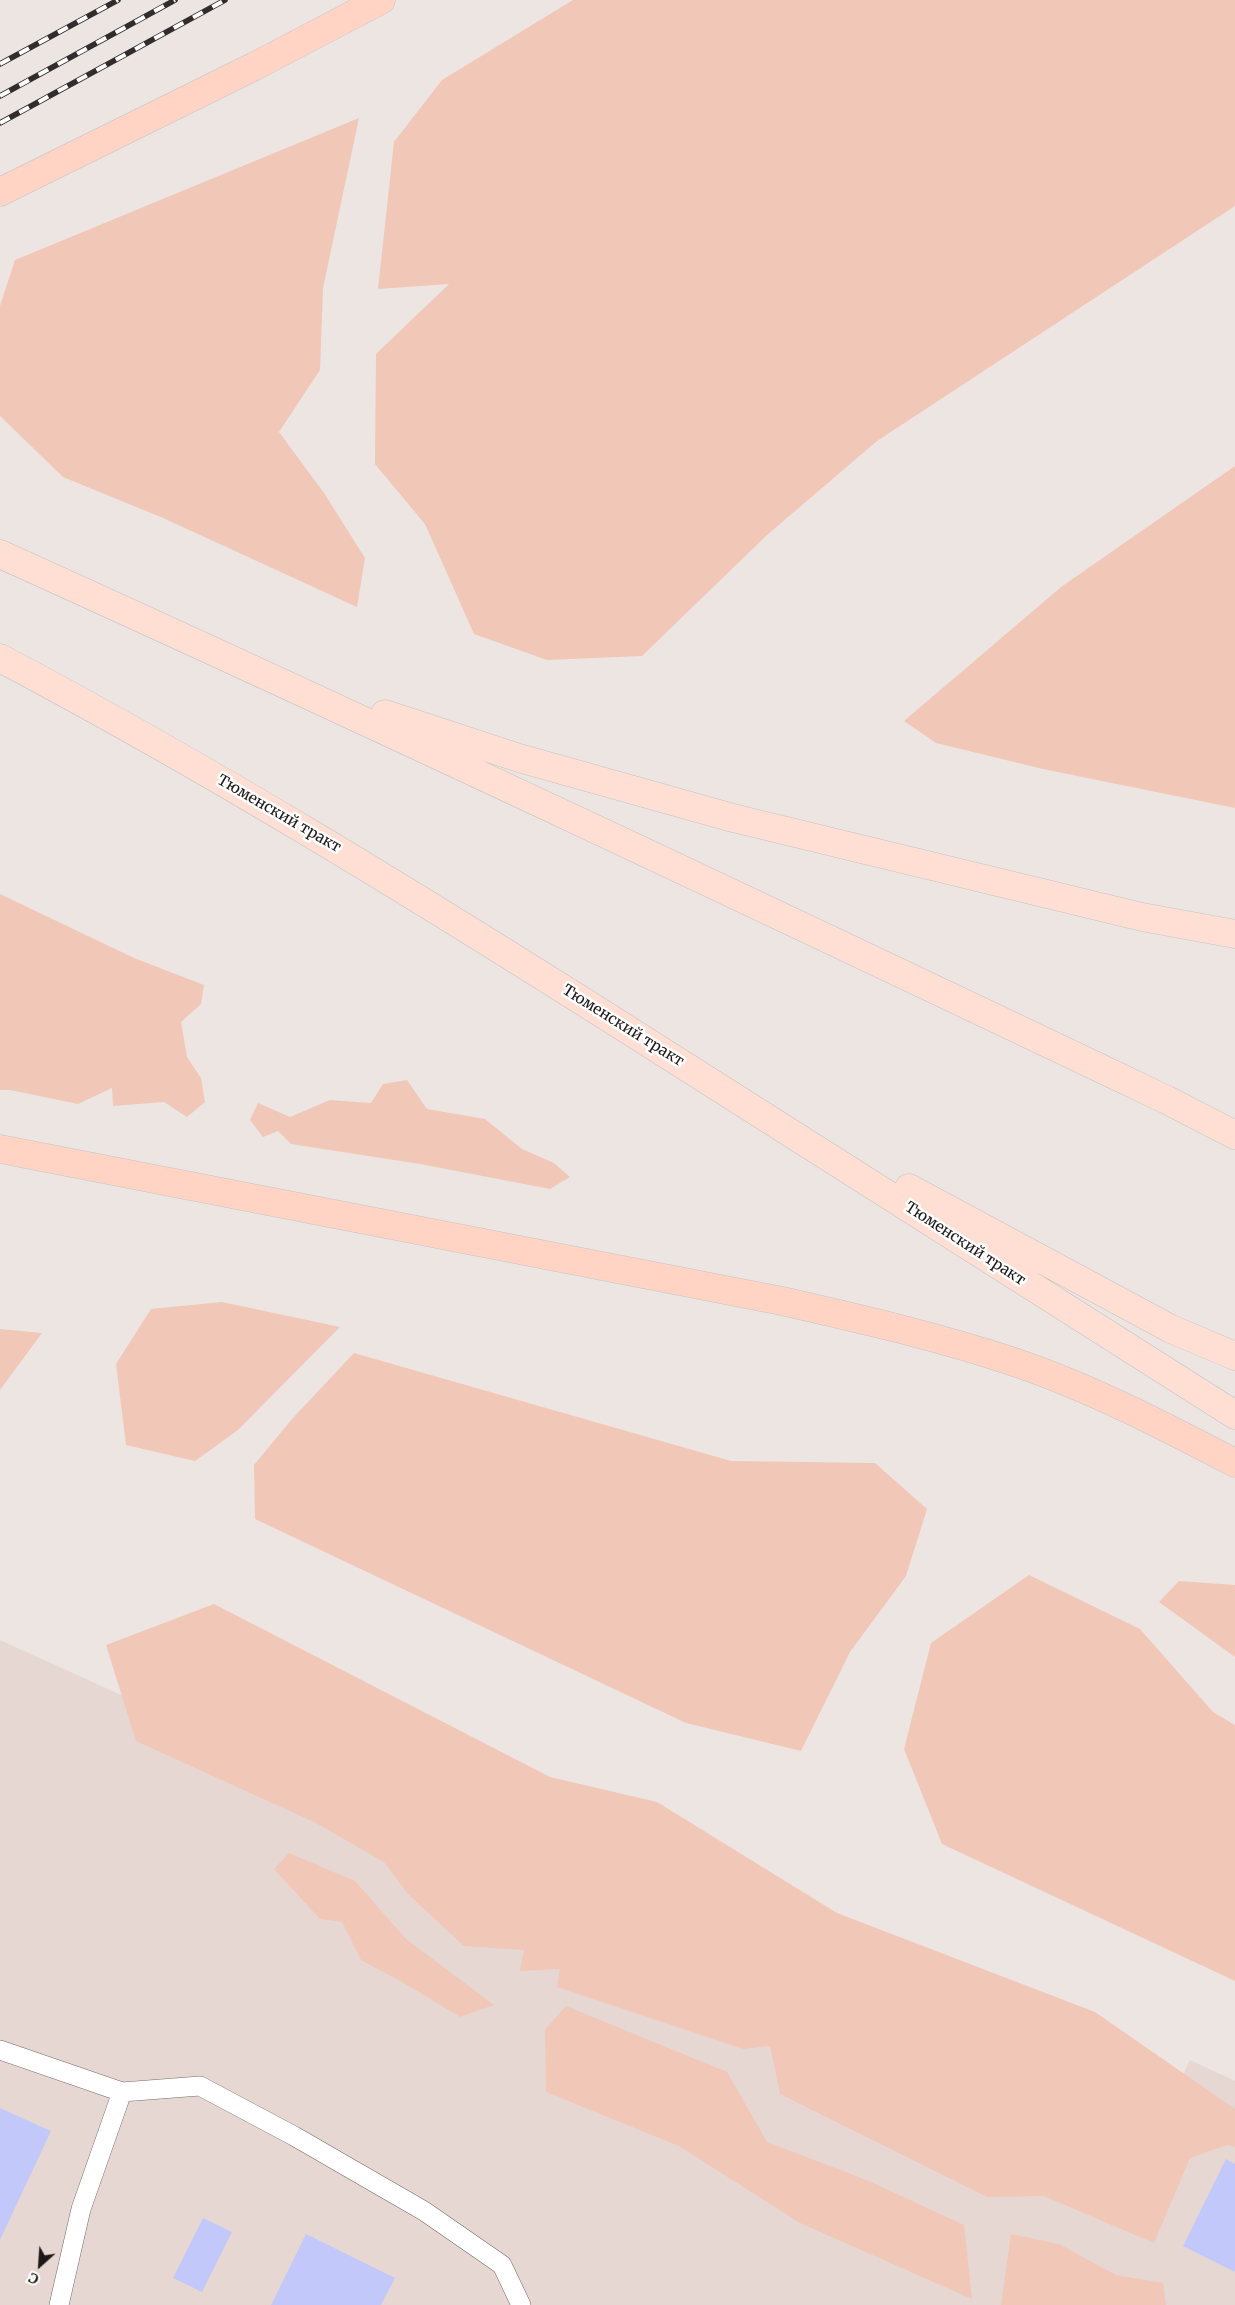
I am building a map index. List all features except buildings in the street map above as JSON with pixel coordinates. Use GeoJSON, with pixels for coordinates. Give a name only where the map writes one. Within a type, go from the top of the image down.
{"type":"FeatureCollection","features":[{"type":"Feature","properties":{"kind":"highway"},"geometry":{"type":"LineString","coordinates":[[0,192],[255,66],[381,0]]}},
{"type":"Feature","properties":{"kind":"highway"},"geometry":{"type":"LineString","coordinates":[[0,1149],[782,1301],[907,1330],[1018,1364],[1088,1392],[1168,1428],[1235,1463]]}},
{"type":"Feature","properties":{"kind":"main road"},"geometry":{"type":"LineString","coordinates":[[0,554],[270,676],[730,892],[1167,1100],[1235,1135]]}},
{"type":"Feature","properties":{"kind":"main road","name":"Тюменский тракт"},"geometry":{"type":"LineString","coordinates":[[0,658],[102,712],[312,833],[708,1079],[1235,1415]]}},
{"type":"Feature","properties":{"kind":"main road"},"geometry":{"type":"LineString","coordinates":[[270,676],[519,758],[733,818],[1123,912],[1235,934]]}},
{"type":"Feature","properties":{"kind":"main road"},"geometry":{"type":"LineString","coordinates":[[708,1079],[1171,1329],[1235,1356]]}},
{"type":"Feature","properties":{"kind":"lane"},"geometry":{"type":"LineString","coordinates":[[0,2050],[122,2092],[200,2086],[294,2136],[424,2211],[502,2265],[521,2305]]}},
{"type":"Feature","properties":{"kind":"lane"},"geometry":{"type":"LineString","coordinates":[[59,2305],[81,2209],[122,2092]]}},
{"type":"Feature","properties":{"kind":"shaded area"},"geometry":{"type":"Polygon","coordinates":[[[573,0],[1235,0],[1235,206],[877,441],[767,535],[642,656],[547,660],[474,634],[425,524],[375,464],[376,354],[449,284],[378,289],[394,142],[442,80],[573,0]]]}},
{"type":"Feature","properties":{"kind":"shaded area"},"geometry":{"type":"Polygon","coordinates":[[[359,118],[323,288],[320,370],[279,432],[324,493],[365,558],[357,607],[163,518],[63,477],[0,416],[0,306],[15,260],[359,118]]]}},
{"type":"Feature","properties":{"kind":"shaded area"},"geometry":{"type":"Polygon","coordinates":[[[1235,466],[1235,808],[1043,769],[936,743],[904,721],[1061,587],[1235,466]]]}},
{"type":"Feature","properties":{"kind":"shaded area"},"geometry":{"type":"Polygon","coordinates":[[[0,894],[134,958],[204,985],[201,1004],[181,1022],[187,1057],[201,1078],[205,1102],[187,1117],[164,1102],[113,1106],[112,1088],[78,1104],[10,1090],[0,1090],[0,894]]]}},
{"type":"Feature","properties":{"kind":"shaded area"},"geometry":{"type":"Polygon","coordinates":[[[407,1080],[427,1109],[485,1119],[522,1149],[554,1163],[570,1177],[550,1189],[420,1164],[291,1144],[278,1131],[263,1137],[250,1120],[258,1103],[290,1117],[330,1100],[371,1103],[383,1084],[407,1080]]]}},
{"type":"Feature","properties":{"kind":"shaded area"},"geometry":{"type":"Polygon","coordinates":[[[222,1302],[340,1327],[238,1430],[195,1461],[126,1445],[116,1364],[151,1309],[222,1302]]]}},
{"type":"Feature","properties":{"kind":"shaded area"},"geometry":{"type":"Polygon","coordinates":[[[0,1329],[42,1333],[0,1390],[0,1329]]]}},
{"type":"Feature","properties":{"kind":"shaded area"},"geometry":{"type":"Polygon","coordinates":[[[354,1353],[731,1461],[875,1463],[927,1509],[906,1576],[850,1652],[801,1751],[686,1723],[255,1519],[254,1465],[292,1419],[354,1353]]]}},
{"type":"Feature","properties":{"kind":"shaded area"},"geometry":{"type":"Polygon","coordinates":[[[1029,1575],[1140,1629],[1213,1712],[1235,1725],[1235,1981],[942,1844],[904,1749],[931,1643],[1029,1575]]]}},
{"type":"Feature","properties":{"kind":"shaded area"},"geometry":{"type":"Polygon","coordinates":[[[1179,1581],[1235,1585],[1235,1657],[1159,1602],[1179,1581]]]}},
{"type":"Feature","properties":{"kind":"shaded area"},"geometry":{"type":"Polygon","coordinates":[[[214,1604],[550,1777],[657,1802],[837,1913],[1095,2012],[1235,2109],[1235,2147],[1227,2145],[1190,2158],[1154,2243],[1044,2196],[987,2197],[780,2094],[770,2046],[743,2049],[557,1987],[560,1969],[520,1971],[524,1950],[464,1946],[408,1894],[384,1862],[316,1823],[136,1741],[106,1645],[214,1604]]]}},
{"type":"Feature","properties":{"kind":"shaded area"},"geometry":{"type":"Polygon","coordinates":[[[0,1640],[1143,2159],[1190,2060],[1235,2081],[1235,2305],[0,2305],[0,1640]]]}},
{"type":"Feature","properties":{"kind":"shaded area"},"geometry":{"type":"Polygon","coordinates":[[[289,1853],[355,1881],[406,1939],[494,2005],[460,2017],[404,1983],[361,1960],[342,1922],[320,1919],[274,1869],[289,1853]]]}},
{"type":"Feature","properties":{"kind":"shaded area"},"geometry":{"type":"Polygon","coordinates":[[[566,2006],[727,2072],[767,2142],[869,2181],[964,2225],[972,2299],[800,2223],[679,2146],[546,2092],[545,2030],[566,2006]]]}},
{"type":"Feature","properties":{"kind":"shaded area"},"geometry":{"type":"Polygon","coordinates":[[[1011,2234],[1059,2244],[1116,2275],[1163,2283],[1166,2305],[1001,2305],[1011,2234]]]}},
{"type":"Feature","properties":{"kind":"railway"},"geometry":{"type":"LineString","coordinates":[[0,64],[118,0]]}},
{"type":"Feature","properties":{"kind":"railway"},"geometry":{"type":"LineString","coordinates":[[0,96],[175,0]]}},
{"type":"Feature","properties":{"kind":"railway"},"geometry":{"type":"LineString","coordinates":[[0,123],[225,0]]}}]}
